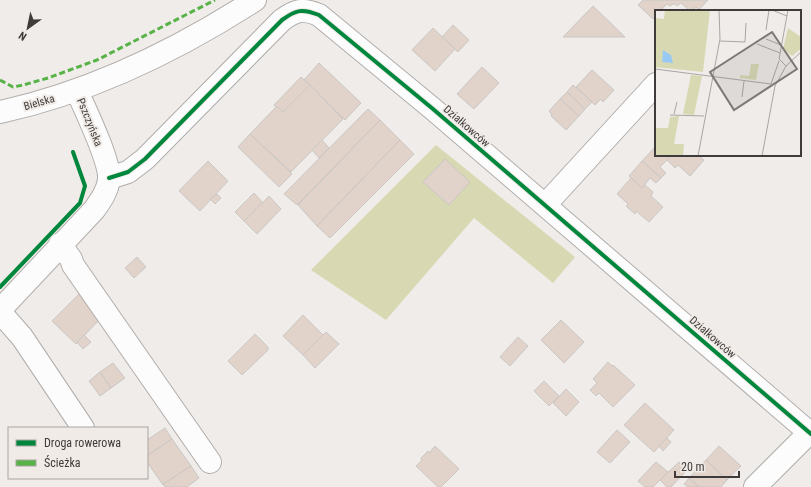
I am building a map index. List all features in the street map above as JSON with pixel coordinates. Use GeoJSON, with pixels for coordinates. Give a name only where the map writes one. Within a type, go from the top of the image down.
{"type":"FeatureCollection","features":[{"type":"Feature","properties":{"kind":"street","name":"Pszczyńska"},"geometry":{"type":"LineString","coordinates":[[109,178],[104,156],[77,91],[131,69],[175,48],[229,17],[254,0]]}},
{"type":"Feature","properties":{"kind":"street","name":"Działkowców"},"geometry":{"type":"LineString","coordinates":[[109,178],[128,172],[145,159],[282,20],[291,13],[301,10],[310,11],[318,15],[433,109],[810,432]]}},
{"type":"Feature","properties":{"kind":"street"},"geometry":{"type":"LineString","coordinates":[[546,206],[655,85]]}},
{"type":"Feature","properties":{"kind":"street","name":"Bielska"},"geometry":{"type":"LineString","coordinates":[[1,110],[77,91]]}},
{"type":"Feature","properties":{"kind":"street"},"geometry":{"type":"LineString","coordinates":[[82,427],[22,337],[0,311],[60,244],[94,210],[106,191],[109,178]]}},
{"type":"Feature","properties":{"kind":"street"},"geometry":{"type":"LineString","coordinates":[[60,244],[210,462]]}},
{"type":"Feature","properties":{"kind":"street"},"geometry":{"type":"LineString","coordinates":[[755,487],[810,432]]}},
{"type":"Feature","properties":{"kind":"green space"},"geometry":{"type":"Polygon","coordinates":[[[436,145],[575,257],[553,283],[474,218],[386,320],[311,270],[436,145]]]}},
{"type":"Feature","properties":{"kind":"building"},"geometry":{"type":"Polygon","coordinates":[[[643,0],[708,0],[699,10],[696,7],[693,10],[689,10],[681,3],[677,6],[675,4],[670,6],[667,4],[661,10],[655,10],[655,17],[653,19],[638,5],[643,0]]]}},
{"type":"Feature","properties":{"kind":"building"},"geometry":{"type":"Polygon","coordinates":[[[593,6],[625,37],[563,37],[593,6]]]}},
{"type":"Feature","properties":{"kind":"building"},"geometry":{"type":"Polygon","coordinates":[[[453,25],[469,40],[458,52],[442,37],[453,25]]]}},
{"type":"Feature","properties":{"kind":"building"},"geometry":{"type":"Polygon","coordinates":[[[433,28],[455,49],[435,71],[412,50],[433,28]]]}},
{"type":"Feature","properties":{"kind":"building"},"geometry":{"type":"Polygon","coordinates":[[[319,63],[361,103],[345,120],[304,80],[319,63]]]}},
{"type":"Feature","properties":{"kind":"building"},"geometry":{"type":"Polygon","coordinates":[[[482,67],[499,83],[474,109],[457,94],[482,67]]]}},
{"type":"Feature","properties":{"kind":"building"},"geometry":{"type":"Polygon","coordinates":[[[592,70],[614,90],[603,102],[601,99],[595,105],[576,87],[592,70]]]}},
{"type":"Feature","properties":{"kind":"building"},"geometry":{"type":"Polygon","coordinates":[[[301,77],[310,85],[283,112],[274,105],[301,77]]]}},
{"type":"Feature","properties":{"kind":"building"},"geometry":{"type":"Polygon","coordinates":[[[310,85],[343,119],[291,172],[250,134],[277,106],[283,112],[310,85]]]}},
{"type":"Feature","properties":{"kind":"building"},"geometry":{"type":"Polygon","coordinates":[[[573,85],[592,102],[585,109],[567,92],[573,85]]]}},
{"type":"Feature","properties":{"kind":"building"},"geometry":{"type":"Polygon","coordinates":[[[567,92],[585,109],[579,116],[560,99],[567,92]]]}},
{"type":"Feature","properties":{"kind":"building"},"geometry":{"type":"Polygon","coordinates":[[[560,99],[579,116],[566,130],[551,116],[552,115],[549,111],[560,99]]]}},
{"type":"Feature","properties":{"kind":"building"},"geometry":{"type":"Polygon","coordinates":[[[368,109],[380,120],[297,205],[284,194],[368,109]]]}},
{"type":"Feature","properties":{"kind":"building"},"geometry":{"type":"Polygon","coordinates":[[[380,120],[400,140],[317,226],[298,205],[380,120]]]}},
{"type":"Feature","properties":{"kind":"building"},"geometry":{"type":"Polygon","coordinates":[[[250,134],[292,174],[279,187],[238,147],[250,134]]]}},
{"type":"Feature","properties":{"kind":"building"},"geometry":{"type":"Polygon","coordinates":[[[322,140],[329,148],[319,158],[312,150],[322,140]]]}},
{"type":"Feature","properties":{"kind":"building"},"geometry":{"type":"Polygon","coordinates":[[[400,140],[414,154],[330,238],[317,226],[400,140]]]}},
{"type":"Feature","properties":{"kind":"building"},"geometry":{"type":"Polygon","coordinates":[[[655,147],[655,156],[667,156],[669,158],[660,167],[666,173],[661,178],[642,161],[655,147]]]}},
{"type":"Feature","properties":{"kind":"building"},"geometry":{"type":"Polygon","coordinates":[[[667,156],[699,156],[704,160],[690,176],[678,165],[675,168],[667,160],[669,158],[667,156]]]}},
{"type":"Feature","properties":{"kind":"building"},"geometry":{"type":"Polygon","coordinates":[[[445,159],[470,182],[449,205],[423,182],[445,159]]]}},
{"type":"Feature","properties":{"kind":"building"},"geometry":{"type":"Polygon","coordinates":[[[208,161],[228,181],[200,211],[179,191],[208,161]]]}},
{"type":"Feature","properties":{"kind":"building"},"geometry":{"type":"Polygon","coordinates":[[[642,161],[661,178],[656,183],[650,178],[642,188],[629,176],[642,161]]]}},
{"type":"Feature","properties":{"kind":"building"},"geometry":{"type":"Polygon","coordinates":[[[631,178],[642,188],[645,185],[653,192],[651,196],[663,207],[649,222],[636,211],[635,214],[626,206],[628,204],[617,194],[631,178]]]}},
{"type":"Feature","properties":{"kind":"building"},"geometry":{"type":"Polygon","coordinates":[[[254,193],[263,203],[244,221],[235,212],[254,193]]]}},
{"type":"Feature","properties":{"kind":"building"},"geometry":{"type":"Polygon","coordinates":[[[217,194],[221,198],[215,204],[210,199],[217,194]]]}},
{"type":"Feature","properties":{"kind":"building"},"geometry":{"type":"Polygon","coordinates":[[[269,196],[281,209],[257,234],[244,221],[269,196]]]}},
{"type":"Feature","properties":{"kind":"building"},"geometry":{"type":"Polygon","coordinates":[[[137,257],[146,267],[134,278],[125,268],[137,257]]]}},
{"type":"Feature","properties":{"kind":"building"},"geometry":{"type":"Polygon","coordinates":[[[80,293],[102,317],[76,344],[52,321],[80,293]]]}},
{"type":"Feature","properties":{"kind":"building"},"geometry":{"type":"Polygon","coordinates":[[[303,315],[323,335],[303,355],[283,336],[303,315]]]}},
{"type":"Feature","properties":{"kind":"building"},"geometry":{"type":"Polygon","coordinates":[[[561,320],[584,342],[564,363],[541,340],[561,320]]]}},
{"type":"Feature","properties":{"kind":"building"},"geometry":{"type":"Polygon","coordinates":[[[326,332],[339,344],[315,368],[303,355],[326,332]]]}},
{"type":"Feature","properties":{"kind":"building"},"geometry":{"type":"Polygon","coordinates":[[[255,334],[268,347],[268,350],[242,375],[228,361],[255,334]]]}},
{"type":"Feature","properties":{"kind":"building"},"geometry":{"type":"Polygon","coordinates":[[[84,335],[91,342],[83,349],[77,342],[84,335]]]}},
{"type":"Feature","properties":{"kind":"building"},"geometry":{"type":"Polygon","coordinates":[[[518,337],[528,346],[510,366],[500,357],[518,337]]]}},
{"type":"Feature","properties":{"kind":"building"},"geometry":{"type":"Polygon","coordinates":[[[608,362],[635,385],[613,407],[599,393],[596,396],[590,390],[597,383],[593,379],[608,362]]]}},
{"type":"Feature","properties":{"kind":"building"},"geometry":{"type":"Polygon","coordinates":[[[113,363],[125,378],[111,388],[100,372],[113,363]]]}},
{"type":"Feature","properties":{"kind":"building"},"geometry":{"type":"Polygon","coordinates":[[[100,372],[111,388],[100,396],[89,381],[100,372]]]}},
{"type":"Feature","properties":{"kind":"building"},"geometry":{"type":"Polygon","coordinates":[[[544,381],[559,396],[549,406],[534,391],[544,381]]]}},
{"type":"Feature","properties":{"kind":"building"},"geometry":{"type":"Polygon","coordinates":[[[566,389],[579,402],[566,416],[553,403],[566,389]]]}},
{"type":"Feature","properties":{"kind":"building"},"geometry":{"type":"Polygon","coordinates":[[[645,403],[674,430],[654,452],[624,425],[645,403]]]}},
{"type":"Feature","properties":{"kind":"building"},"geometry":{"type":"Polygon","coordinates":[[[165,428],[172,439],[148,455],[148,439],[165,428]]]}},
{"type":"Feature","properties":{"kind":"building"},"geometry":{"type":"Polygon","coordinates":[[[617,430],[630,442],[610,463],[597,452],[617,430]]]}},
{"type":"Feature","properties":{"kind":"building"},"geometry":{"type":"Polygon","coordinates":[[[667,438],[671,442],[663,451],[659,446],[667,438]]]}},
{"type":"Feature","properties":{"kind":"building"},"geometry":{"type":"Polygon","coordinates":[[[172,439],[191,466],[163,485],[148,463],[148,455],[172,439]]]}},
{"type":"Feature","properties":{"kind":"building"},"geometry":{"type":"Polygon","coordinates":[[[435,446],[459,469],[441,487],[438,487],[416,466],[422,460],[421,458],[428,451],[429,453],[435,446]]]}},
{"type":"Feature","properties":{"kind":"building"},"geometry":{"type":"Polygon","coordinates":[[[719,446],[741,466],[727,480],[706,460],[719,446]]]}},
{"type":"Feature","properties":{"kind":"building"},"geometry":{"type":"Polygon","coordinates":[[[706,460],[727,480],[721,487],[699,487],[689,478],[706,460]]]}},
{"type":"Feature","properties":{"kind":"building"},"geometry":{"type":"Polygon","coordinates":[[[656,462],[668,472],[653,487],[645,487],[638,481],[656,462]]]}},
{"type":"Feature","properties":{"kind":"building"},"geometry":{"type":"Polygon","coordinates":[[[679,462],[687,470],[671,487],[667,487],[660,480],[679,462]]]}},
{"type":"Feature","properties":{"kind":"building"},"geometry":{"type":"Polygon","coordinates":[[[191,466],[199,478],[187,487],[165,487],[163,484],[191,466]]]}},
{"type":"Feature","properties":{"kind":"building"},"geometry":{"type":"Polygon","coordinates":[[[689,478],[699,487],[688,487],[684,484],[689,478]]]}},
{"type":"Feature","properties":{"kind":"marked path"},"geometry":{"type":"LineString","coordinates":[[0,80],[13,87],[23,85],[48,78],[97,60],[215,0]]}},
{"type":"Feature","properties":{"kind":"cycle path"},"geometry":{"type":"LineString","coordinates":[[109,178],[128,172],[145,159],[282,20],[299,11],[308,11],[319,15],[433,109],[811,434]]}},
{"type":"Feature","properties":{"kind":"cycle path"},"geometry":{"type":"LineString","coordinates":[[0,287],[80,203],[85,186],[73,152]]}}]}
